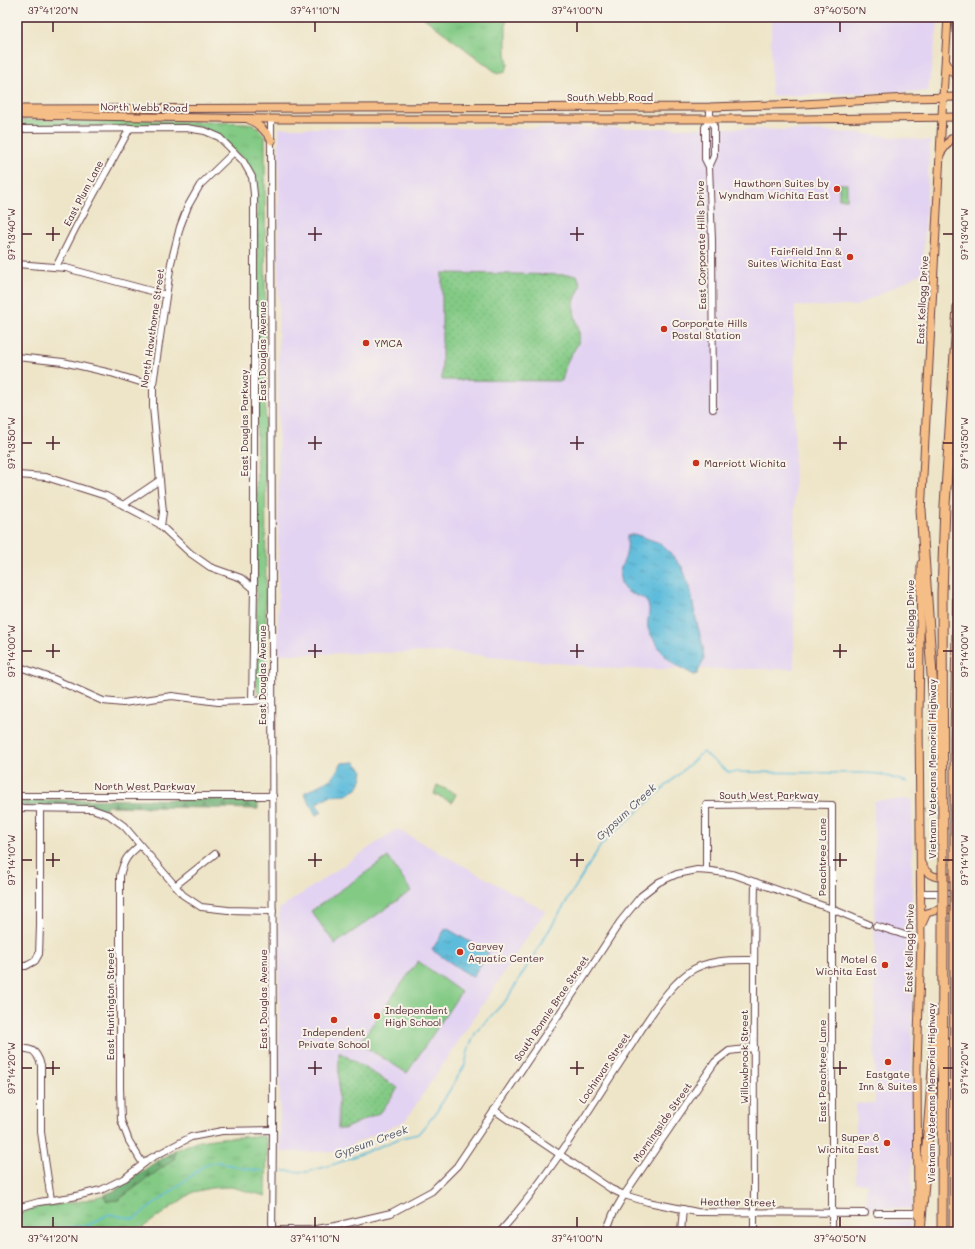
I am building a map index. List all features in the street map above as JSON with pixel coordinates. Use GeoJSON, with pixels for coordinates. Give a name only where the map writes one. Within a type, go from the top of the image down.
{"type":"FeatureCollection","features":[{"type":"Feature","properties":{"kind":"highway","name":"Vietnam Veterans Memorial Highway"},"geometry":{"type":"LineString","coordinates":[[942,1232],[943,564],[958,307]]}},
{"type":"Feature","properties":{"kind":"highway"},"geometry":{"type":"LineString","coordinates":[[921,509],[943,845]]}},
{"type":"Feature","properties":{"kind":"highway"},"geometry":{"type":"LineString","coordinates":[[954,1232],[955,746],[958,584]]}},
{"type":"Feature","properties":{"kind":"highway"},"geometry":{"type":"LineString","coordinates":[[955,922],[958,894]]}},
{"type":"Feature","properties":{"kind":"highway"},"geometry":{"type":"LineString","coordinates":[[919,1232],[942,949]]}},
{"type":"Feature","properties":{"kind":"highway"},"geometry":{"type":"LineString","coordinates":[[955,975],[958,1026]]}},
{"type":"Feature","properties":{"kind":"main road","name":"East Kellogg Drive"},"geometry":{"type":"LineString","coordinates":[[919,1232],[917,1068],[921,940],[921,509],[948,17]]}},
{"type":"Feature","properties":{"kind":"main road"},"geometry":{"type":"LineString","coordinates":[[945,62],[951,71],[958,77]]}},
{"type":"Feature","properties":{"kind":"main road","name":"South Webb Road"},"geometry":{"type":"LineString","coordinates":[[261,108],[710,107],[954,97]]}},
{"type":"Feature","properties":{"kind":"main road"},"geometry":{"type":"LineString","coordinates":[[261,108],[266,111],[271,119]]}},
{"type":"Feature","properties":{"kind":"main road","name":"North Webb Road"},"geometry":{"type":"LineString","coordinates":[[17,109],[261,108]]}},
{"type":"Feature","properties":{"kind":"main road"},"geometry":{"type":"LineString","coordinates":[[271,119],[288,108]]}},
{"type":"Feature","properties":{"kind":"main road"},"geometry":{"type":"LineString","coordinates":[[476,119],[477,108]]}},
{"type":"Feature","properties":{"kind":"main road","name":"North Webb Road"},"geometry":{"type":"LineString","coordinates":[[17,115],[271,119]]}},
{"type":"Feature","properties":{"kind":"main road"},"geometry":{"type":"LineString","coordinates":[[271,119],[799,119],[955,117]]}},
{"type":"Feature","properties":{"kind":"main road"},"geometry":{"type":"LineString","coordinates":[[246,118],[260,125],[272,141]]}},
{"type":"Feature","properties":{"kind":"main road"},"geometry":{"type":"LineString","coordinates":[[940,155],[946,144],[951,139],[958,136]]}},
{"type":"Feature","properties":{"kind":"main road"},"geometry":{"type":"LineString","coordinates":[[920,861],[923,868],[931,876],[958,877]]}},
{"type":"Feature","properties":{"kind":"main road"},"geometry":{"type":"LineString","coordinates":[[921,928],[926,915],[930,912],[941,909],[958,910]]}},
{"type":"Feature","properties":{"kind":"street","name":"East Corporate Hills Drive"},"geometry":{"type":"LineString","coordinates":[[710,107],[710,119],[714,128],[714,156],[709,167],[712,240],[713,409]]}},
{"type":"Feature","properties":{"kind":"street","name":"East Douglas Avenue"},"geometry":{"type":"LineString","coordinates":[[271,119],[272,1231]]}},
{"type":"Feature","properties":{"kind":"street","name":"East Plum Lane"},"geometry":{"type":"LineString","coordinates":[[56,267],[130,128]]}},
{"type":"Feature","properties":{"kind":"street","name":"East Douglas Parkway"},"geometry":{"type":"LineString","coordinates":[[17,129],[186,128],[205,131],[219,138],[234,152],[243,161],[252,177],[254,194],[254,589],[252,701]]}},
{"type":"Feature","properties":{"kind":"street","name":"North Hawthorne Street"},"geometry":{"type":"LineString","coordinates":[[161,526],[163,512],[153,407],[153,386],[171,263],[180,227],[188,206],[200,185],[234,152]]}},
{"type":"Feature","properties":{"kind":"street"},"geometry":{"type":"LineString","coordinates":[[17,264],[66,268],[166,295]]}},
{"type":"Feature","properties":{"kind":"street"},"geometry":{"type":"LineString","coordinates":[[17,357],[63,362],[111,373],[153,386]]}},
{"type":"Feature","properties":{"kind":"street"},"geometry":{"type":"LineString","coordinates":[[17,476],[46,477],[106,496],[161,526],[190,553],[210,567],[241,578],[254,589]]}},
{"type":"Feature","properties":{"kind":"street"},"geometry":{"type":"LineString","coordinates":[[123,505],[160,480]]}},
{"type":"Feature","properties":{"kind":"street"},"geometry":{"type":"LineString","coordinates":[[17,666],[54,679],[103,701],[123,702],[172,696],[218,702],[272,700]]}},
{"type":"Feature","properties":{"kind":"street","name":"North West Parkway"},"geometry":{"type":"LineString","coordinates":[[17,796],[272,796]]}},
{"type":"Feature","properties":{"kind":"street","name":"South West Parkway"},"geometry":{"type":"LineString","coordinates":[[706,870],[706,805],[783,804],[832,806]]}},
{"type":"Feature","properties":{"kind":"street","name":"Peachtree Lane"},"geometry":{"type":"LineString","coordinates":[[832,806],[832,909]]}},
{"type":"Feature","properties":{"kind":"street"},"geometry":{"type":"LineString","coordinates":[[17,808],[92,809],[109,815],[124,826],[183,896],[201,908],[272,911]]}},
{"type":"Feature","properties":{"kind":"street"},"geometry":{"type":"LineString","coordinates":[[17,966],[26,966],[35,961],[39,954],[40,808]]}},
{"type":"Feature","properties":{"kind":"street","name":"East Huntington Street"},"geometry":{"type":"LineString","coordinates":[[140,845],[124,862],[120,876],[120,1087],[121,1120],[128,1141],[143,1164]]}},
{"type":"Feature","properties":{"kind":"street"},"geometry":{"type":"LineString","coordinates":[[175,886],[214,854]]}},
{"type":"Feature","properties":{"kind":"street","name":"South Bonnie Brae Street"},"geometry":{"type":"LineString","coordinates":[[272,1231],[310,1230],[384,1215],[391,1213],[432,1191],[458,1166],[620,922],[641,896],[659,882],[677,874],[697,870],[732,874],[832,909],[868,924]]}},
{"type":"Feature","properties":{"kind":"street","name":"Willowbrook Street"},"geometry":{"type":"LineString","coordinates":[[754,1232],[755,882]]}},
{"type":"Feature","properties":{"kind":"street"},"geometry":{"type":"LineString","coordinates":[[920,893],[958,894]]}},
{"type":"Feature","properties":{"kind":"street","name":"East Peachtree Lane"},"geometry":{"type":"LineString","coordinates":[[832,909],[832,1232]]}},
{"type":"Feature","properties":{"kind":"street"},"geometry":{"type":"LineString","coordinates":[[876,926],[921,940]]}},
{"type":"Feature","properties":{"kind":"street","name":"Lochinvar Street"},"geometry":{"type":"LineString","coordinates":[[500,1232],[515,1215],[559,1154],[672,987],[690,971],[713,962],[754,960]]}},
{"type":"Feature","properties":{"kind":"street"},"geometry":{"type":"LineString","coordinates":[[17,1048],[31,1048],[38,1055],[41,1065],[41,1132],[51,1200]]}},
{"type":"Feature","properties":{"kind":"street","name":"Morningside Street"},"geometry":{"type":"LineString","coordinates":[[606,1232],[613,1214],[624,1195],[715,1062],[728,1051],[754,1048]]}},
{"type":"Feature","properties":{"kind":"street","name":"Heather Street"},"geometry":{"type":"LineString","coordinates":[[494,1110],[611,1189],[624,1195],[648,1202],[697,1212],[865,1212]]}},
{"type":"Feature","properties":{"kind":"street"},"geometry":{"type":"LineString","coordinates":[[17,1208],[39,1202],[72,1197],[101,1190],[125,1178],[151,1158],[191,1138],[222,1131],[273,1130]]}},
{"type":"Feature","properties":{"kind":"street"},"geometry":{"type":"LineString","coordinates":[[681,1232],[683,1209]]}},
{"type":"Feature","properties":{"kind":"street"},"geometry":{"type":"LineString","coordinates":[[877,1213],[918,1213]]}},
{"type":"Feature","properties":{"kind":"shaded area"},"geometry":{"type":"Polygon","coordinates":[[[771,17],[939,17],[928,91],[771,96],[771,17]]]}},
{"type":"Feature","properties":{"kind":"shaded area"},"geometry":{"type":"Polygon","coordinates":[[[279,128],[732,128],[856,133],[930,141],[922,273],[856,306],[795,306],[794,669],[618,669],[450,652],[278,654],[279,128]]]}},
{"type":"Feature","properties":{"kind":"shaded area"},"geometry":{"type":"Polygon","coordinates":[[[912,799],[912,1209],[866,1207],[867,1183],[856,1183],[856,1104],[875,1103],[874,801],[912,799]]]}},
{"type":"Feature","properties":{"kind":"shaded area","name":"Independent High School"},"geometry":{"type":"Polygon","coordinates":[[[397,829],[545,911],[405,1121],[335,1152],[280,1152],[279,909],[397,829]]]}},
{"type":"Feature","properties":{"kind":"shaded area"},"geometry":{"type":"Polygon","coordinates":[[[875,1221],[909,1221],[910,1232],[875,1232],[875,1221]]]}},
{"type":"Feature","properties":{"kind":"green space"},"geometry":{"type":"Polygon","coordinates":[[[423,17],[506,17],[506,53],[508,65],[506,71],[497,73],[423,17]]]}},
{"type":"Feature","properties":{"kind":"green space"},"geometry":{"type":"Polygon","coordinates":[[[17,120],[138,120],[246,123],[254,124],[265,136],[266,691],[264,695],[258,694],[256,685],[257,203],[244,159],[204,128],[193,126],[17,127],[17,120]]]}},
{"type":"Feature","properties":{"kind":"green space"},"geometry":{"type":"Polygon","coordinates":[[[839,184],[847,184],[847,199],[839,199],[839,184]]]}},
{"type":"Feature","properties":{"kind":"green space"},"geometry":{"type":"Polygon","coordinates":[[[442,273],[577,275],[581,286],[575,299],[574,308],[579,331],[579,340],[568,360],[562,381],[442,380],[442,273]]]}},
{"type":"Feature","properties":{"kind":"green space"},"geometry":{"type":"Polygon","coordinates":[[[437,785],[456,794],[452,802],[434,794],[437,785]]]}},
{"type":"Feature","properties":{"kind":"green space"},"geometry":{"type":"Polygon","coordinates":[[[258,799],[258,809],[106,806],[106,811],[98,808],[17,806],[17,800],[258,799]]]}},
{"type":"Feature","properties":{"kind":"green space"},"geometry":{"type":"Polygon","coordinates":[[[388,857],[411,891],[335,944],[311,911],[388,857]]]}},
{"type":"Feature","properties":{"kind":"green space"},"geometry":{"type":"Polygon","coordinates":[[[418,961],[461,992],[407,1073],[359,1043],[418,961]]]}},
{"type":"Feature","properties":{"kind":"green space"},"geometry":{"type":"Polygon","coordinates":[[[339,1052],[398,1088],[381,1112],[344,1129],[338,1129],[339,1052]]]}},
{"type":"Feature","properties":{"kind":"green space"},"geometry":{"type":"Polygon","coordinates":[[[265,1137],[267,1142],[266,1196],[231,1187],[211,1188],[193,1192],[139,1230],[133,1232],[17,1232],[17,1214],[39,1207],[83,1201],[103,1195],[107,1201],[118,1200],[174,1159],[175,1150],[199,1141],[220,1138],[265,1137]]]}},
{"type":"Feature","properties":{"kind":"green space"},"geometry":{"type":"Polygon","coordinates":[[[175,1150],[174,1159],[118,1200],[107,1201],[103,1195],[114,1191],[175,1150]]]}},
{"type":"Feature","properties":{"kind":"water"},"geometry":{"type":"Polygon","coordinates":[[[634,534],[660,543],[682,567],[690,587],[703,647],[704,659],[697,674],[694,675],[676,665],[664,654],[649,630],[648,604],[643,598],[631,594],[624,589],[620,578],[620,569],[627,553],[627,536],[634,534]]]}},
{"type":"Feature","properties":{"kind":"water"},"geometry":{"type":"Polygon","coordinates":[[[355,762],[363,771],[361,781],[357,789],[346,795],[329,796],[316,804],[322,812],[316,815],[304,793],[331,779],[342,763],[355,762]]]}},
{"type":"Feature","properties":{"kind":"water","name":"Garvey Aquatic Center"},"geometry":{"type":"Polygon","coordinates":[[[446,928],[489,953],[472,977],[432,950],[446,928]]]}},
{"type":"Feature","properties":{"kind":"waterway","name":"Gypsum Creek"},"geometry":{"type":"LineString","coordinates":[[284,1171],[307,1172],[338,1163],[401,1138],[418,1134],[435,1114],[465,1065],[469,1047],[476,1032],[507,999],[601,845],[703,752],[728,772],[865,773],[879,774],[907,782]]}},
{"type":"Feature","properties":{"kind":"waterway","name":"Gypsum Creek"},"geometry":{"type":"LineString","coordinates":[[46,1232],[89,1225],[109,1214],[134,1219],[206,1164],[218,1162],[246,1169],[262,1171]]}},
{"type":"Feature","properties":{"kind":"place","name":"Hawthorn Suites by Wyndham Wichita East"},"geometry":{"type":"Point","coordinates":[837,189]}},
{"type":"Feature","properties":{"kind":"place","name":"Fairfield Inn & Suites Wichita East"},"geometry":{"type":"Point","coordinates":[850,257]}},
{"type":"Feature","properties":{"kind":"place","name":"Corporate Hills Postal Station"},"geometry":{"type":"Point","coordinates":[664,329]}},
{"type":"Feature","properties":{"kind":"place","name":"YMCA"},"geometry":{"type":"Point","coordinates":[366,343]}},
{"type":"Feature","properties":{"kind":"place","name":"Marriott Wichita"},"geometry":{"type":"Point","coordinates":[696,463]}},
{"type":"Feature","properties":{"kind":"place","name":"Garvey Aquatic Center"},"geometry":{"type":"Point","coordinates":[460,952]}},
{"type":"Feature","properties":{"kind":"place","name":"Motel 6 Wichita East"},"geometry":{"type":"Point","coordinates":[885,965]}},
{"type":"Feature","properties":{"kind":"place","name":"Independent High School"},"geometry":{"type":"Point","coordinates":[377,1016]}},
{"type":"Feature","properties":{"kind":"place","name":"Independent Private School"},"geometry":{"type":"Point","coordinates":[334,1020]}},
{"type":"Feature","properties":{"kind":"place","name":"Eastgate Inn & Suites"},"geometry":{"type":"Point","coordinates":[888,1062]}},
{"type":"Feature","properties":{"kind":"place","name":"Super 8 Wichita East"},"geometry":{"type":"Point","coordinates":[887,1143]}}]}
